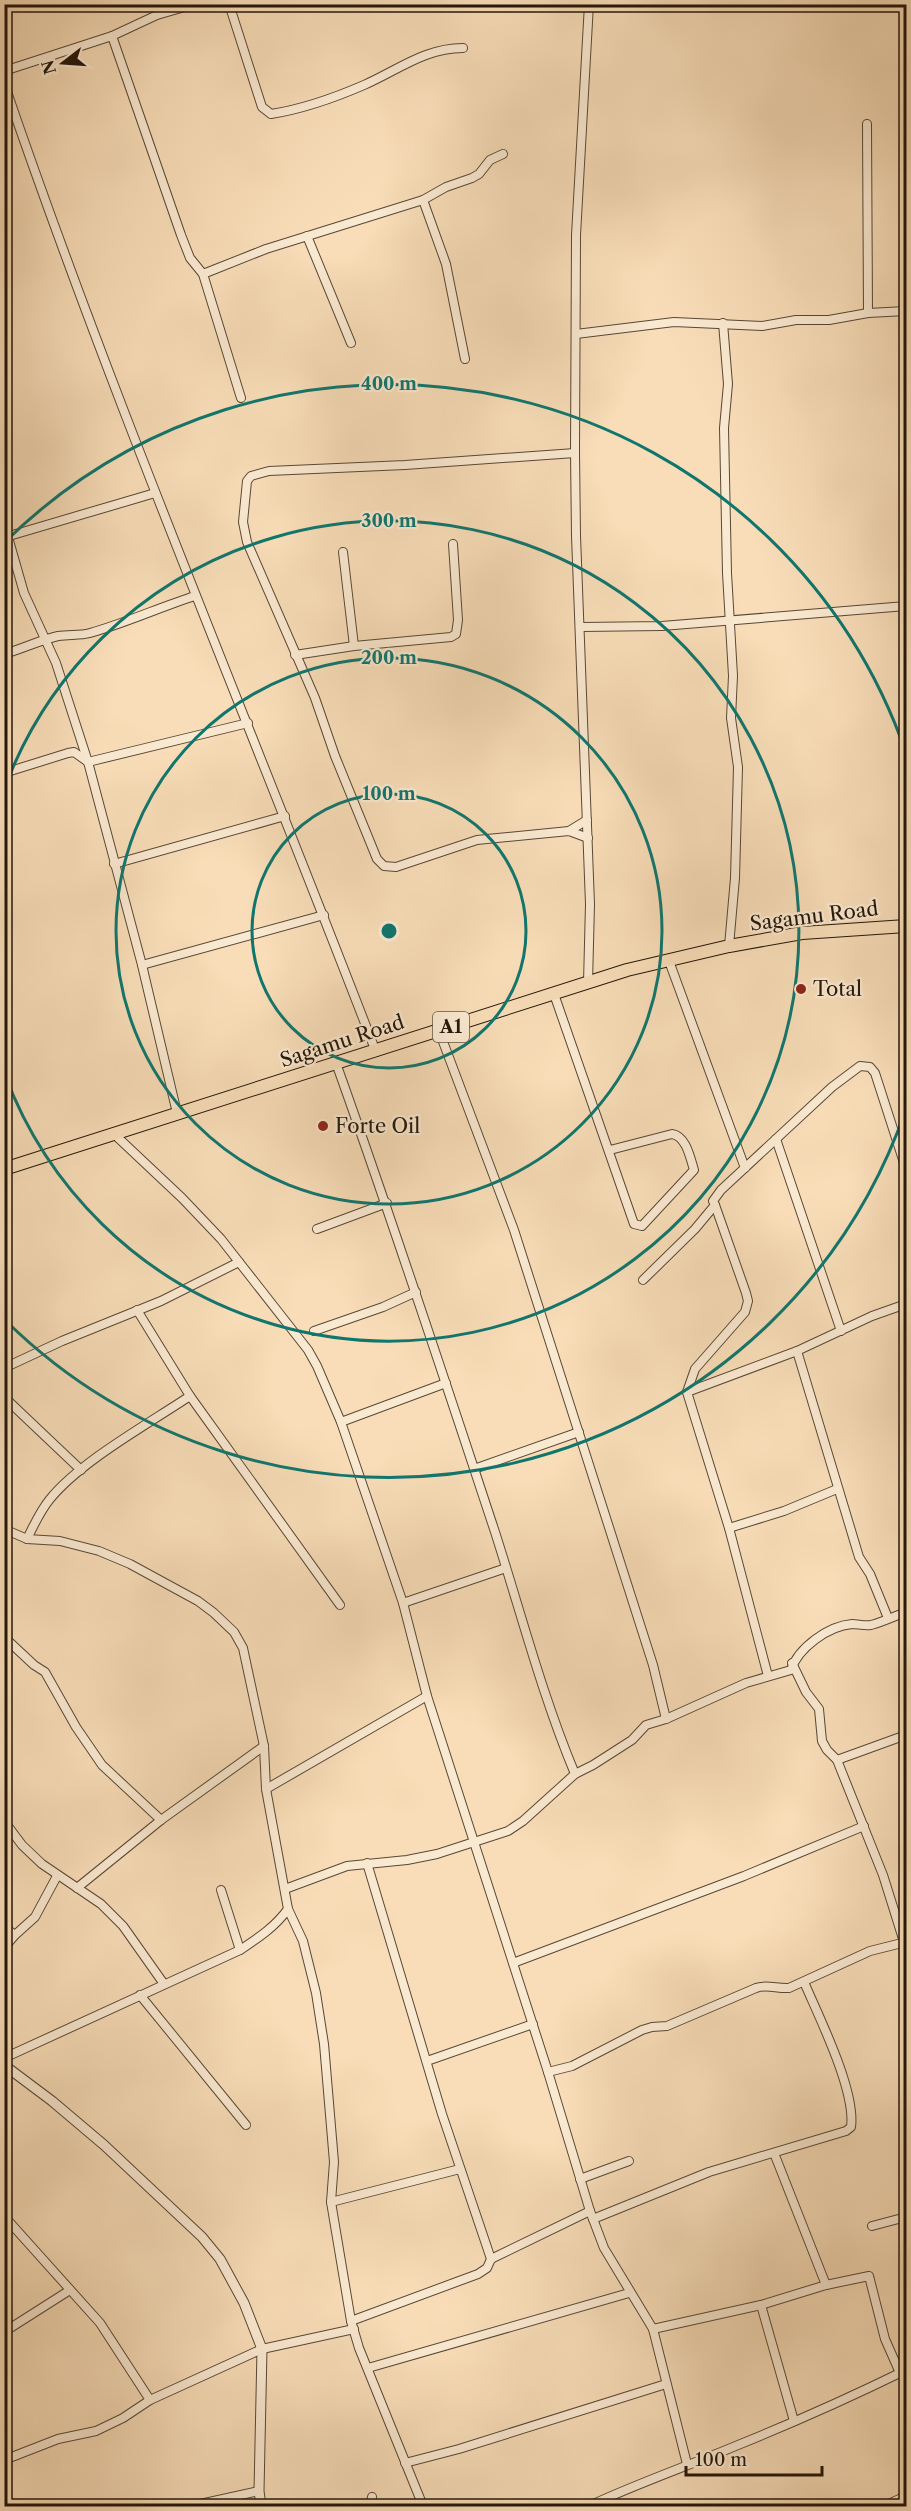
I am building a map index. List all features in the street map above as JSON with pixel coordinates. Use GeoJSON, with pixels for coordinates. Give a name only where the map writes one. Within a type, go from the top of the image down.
{"type":"FeatureCollection","features":[{"type":"Feature","properties":{"kind":"highway","name":"Sagamu Road"},"geometry":{"type":"LineString","coordinates":[[4,1169],[588,983],[669,960],[802,933],[906,926]]}},
{"type":"Feature","properties":{"kind":"street"},"geometry":{"type":"LineString","coordinates":[[4,71],[111,36],[157,15],[195,4]]}},
{"type":"Feature","properties":{"kind":"street"},"geometry":{"type":"LineString","coordinates":[[229,4],[262,107],[271,114],[296,110],[364,85],[438,50],[463,48]]}},
{"type":"Feature","properties":{"kind":"street"},"geometry":{"type":"LineString","coordinates":[[588,983],[590,904],[575,453],[576,235],[589,4]]}},
{"type":"Feature","properties":{"kind":"street"},"geometry":{"type":"LineString","coordinates":[[111,36],[184,243],[190,258],[203,274],[241,398]]}},
{"type":"Feature","properties":{"kind":"street"},"geometry":{"type":"LineString","coordinates":[[4,83],[132,436],[285,816],[376,1052]]}},
{"type":"Feature","properties":{"kind":"street"},"geometry":{"type":"LineString","coordinates":[[867,124],[868,313]]}},
{"type":"Feature","properties":{"kind":"street"},"geometry":{"type":"LineString","coordinates":[[203,274],[266,249],[423,200],[446,187],[479,174],[490,160],[503,154]]}},
{"type":"Feature","properties":{"kind":"street"},"geometry":{"type":"LineString","coordinates":[[423,200],[446,264],[465,359]]}},
{"type":"Feature","properties":{"kind":"street"},"geometry":{"type":"LineString","coordinates":[[307,236],[351,343]]}},
{"type":"Feature","properties":{"kind":"street"},"geometry":{"type":"LineString","coordinates":[[576,334],[674,322],[762,326],[796,320],[829,320],[868,313],[906,311]]}},
{"type":"Feature","properties":{"kind":"street"},"geometry":{"type":"LineString","coordinates":[[723,323],[728,384],[724,428],[727,573],[734,676],[730,718],[738,768],[735,878],[729,946]]}},
{"type":"Feature","properties":{"kind":"street"},"geometry":{"type":"LineString","coordinates":[[575,453],[405,465],[269,471],[251,476],[247,481],[243,527],[261,578],[315,698],[335,756],[377,859],[384,866],[396,867],[477,840],[569,831],[588,838]]}},
{"type":"Feature","properties":{"kind":"street"},"geometry":{"type":"LineString","coordinates":[[9,536],[156,493]]}},
{"type":"Feature","properties":{"kind":"street"},"geometry":{"type":"LineString","coordinates":[[4,523],[24,593],[66,691],[87,762],[142,965],[177,1113]]}},
{"type":"Feature","properties":{"kind":"street"},"geometry":{"type":"LineString","coordinates":[[295,655],[354,646],[444,639],[456,634],[458,620],[453,544]]}},
{"type":"Feature","properties":{"kind":"street"},"geometry":{"type":"LineString","coordinates":[[343,552],[354,646]]}},
{"type":"Feature","properties":{"kind":"street"},"geometry":{"type":"LineString","coordinates":[[4,654],[57,636],[81,636],[195,596]]}},
{"type":"Feature","properties":{"kind":"street"},"geometry":{"type":"LineString","coordinates":[[581,627],[662,626],[906,606]]}},
{"type":"Feature","properties":{"kind":"street"},"geometry":{"type":"LineString","coordinates":[[87,762],[248,723]]}},
{"type":"Feature","properties":{"kind":"street"},"geometry":{"type":"LineString","coordinates":[[4,773],[74,752],[87,762]]}},
{"type":"Feature","properties":{"kind":"street"},"geometry":{"type":"LineString","coordinates":[[114,864],[285,816]]}},
{"type":"Feature","properties":{"kind":"street"},"geometry":{"type":"LineString","coordinates":[[569,831],[587,820]]}},
{"type":"Feature","properties":{"kind":"street"},"geometry":{"type":"LineString","coordinates":[[142,965],[324,915]]}},
{"type":"Feature","properties":{"kind":"street"},"geometry":{"type":"LineString","coordinates":[[669,960],[745,1168]]}},
{"type":"Feature","properties":{"kind":"street"},"geometry":{"type":"LineString","coordinates":[[554,994],[634,1224],[642,1226],[662,1207],[693,1170],[683,1140],[678,1135],[672,1134],[610,1150]]}},
{"type":"Feature","properties":{"kind":"street"},"geometry":{"type":"LineString","coordinates":[[439,1030],[514,1230],[653,1665],[666,1719]]}},
{"type":"Feature","properties":{"kind":"street"},"geometry":{"type":"LineString","coordinates":[[336,1063],[387,1203],[506,1568],[536,1672],[575,1774]]}},
{"type":"Feature","properties":{"kind":"street"},"geometry":{"type":"LineString","coordinates":[[768,1676],[729,1528],[687,1392],[695,1369],[748,1306],[746,1293],[713,1201],[716,1195],[832,1087],[860,1065],[874,1073],[906,1169]]}},
{"type":"Feature","properties":{"kind":"street"},"geometry":{"type":"LineString","coordinates":[[113,1133],[182,1198],[221,1239],[308,1350],[317,1366],[341,1422],[404,1603],[427,1696],[592,2215],[604,2248],[629,2293],[653,2329],[687,2464]]}},
{"type":"Feature","properties":{"kind":"street"},"geometry":{"type":"LineString","coordinates":[[777,1139],[841,1331]]}},
{"type":"Feature","properties":{"kind":"street"},"geometry":{"type":"LineString","coordinates":[[316,1229],[387,1203]]}},
{"type":"Feature","properties":{"kind":"street"},"geometry":{"type":"LineString","coordinates":[[643,1280],[695,1229],[715,1205]]}},
{"type":"Feature","properties":{"kind":"street"},"geometry":{"type":"LineString","coordinates":[[4,1368],[161,1301],[239,1262]]}},
{"type":"Feature","properties":{"kind":"street"},"geometry":{"type":"LineString","coordinates":[[314,1331],[383,1307],[416,1292]]}},
{"type":"Feature","properties":{"kind":"street"},"geometry":{"type":"LineString","coordinates":[[687,1392],[797,1351],[872,1316],[906,1304]]}},
{"type":"Feature","properties":{"kind":"street"},"geometry":{"type":"LineString","coordinates":[[137,1310],[190,1396],[340,1605]]}},
{"type":"Feature","properties":{"kind":"street"},"geometry":{"type":"LineString","coordinates":[[797,1351],[859,1557],[870,1574],[888,1618]]}},
{"type":"Feature","properties":{"kind":"street"},"geometry":{"type":"LineString","coordinates":[[341,1422],[446,1383]]}},
{"type":"Feature","properties":{"kind":"street"},"geometry":{"type":"LineString","coordinates":[[27,1539],[52,1497],[81,1470],[190,1396]]}},
{"type":"Feature","properties":{"kind":"street"},"geometry":{"type":"LineString","coordinates":[[4,1397],[81,1470]]}},
{"type":"Feature","properties":{"kind":"street"},"geometry":{"type":"LineString","coordinates":[[474,1469],[579,1432]]}},
{"type":"Feature","properties":{"kind":"street"},"geometry":{"type":"LineString","coordinates":[[729,1528],[784,1511],[837,1489]]}},
{"type":"Feature","properties":{"kind":"street"},"geometry":{"type":"LineString","coordinates":[[4,1529],[27,1539],[60,1541],[99,1551],[130,1564],[198,1601],[234,1632],[243,1648],[264,1746],[266,1788],[288,1909],[303,1941],[316,1993],[324,2044],[334,2162],[331,2202],[353,2325],[359,2348],[423,2506]]}},
{"type":"Feature","properties":{"kind":"street"},"geometry":{"type":"LineString","coordinates":[[404,1603],[506,1568]]}},
{"type":"Feature","properties":{"kind":"street"},"geometry":{"type":"LineString","coordinates":[[285,1890],[326,1872],[367,1863],[407,1860],[437,1854],[508,1831],[523,1821],[575,1774],[632,1740],[646,1725],[666,1719],[746,1683],[791,1670],[792,1663],[803,1649],[832,1631],[852,1624],[870,1625],[906,1612]]}},
{"type":"Feature","properties":{"kind":"street"},"geometry":{"type":"LineString","coordinates":[[4,1637],[13,1643],[33,1665],[45,1672],[76,1727],[102,1765],[161,1820]]}},
{"type":"Feature","properties":{"kind":"street"},"geometry":{"type":"LineString","coordinates":[[4,1650],[13,1643]]}},
{"type":"Feature","properties":{"kind":"street"},"geometry":{"type":"LineString","coordinates":[[548,2072],[572,2066],[642,2030],[667,2026],[763,1985],[776,1989],[789,1988],[870,1951],[905,1942],[883,1875],[837,1760],[826,1750],[822,1740],[819,1709],[806,1692],[792,1663]]}},
{"type":"Feature","properties":{"kind":"street"},"geometry":{"type":"LineString","coordinates":[[266,1788],[427,1696]]}},
{"type":"Feature","properties":{"kind":"street"},"geometry":{"type":"LineString","coordinates":[[837,1760],[906,1735]]}},
{"type":"Feature","properties":{"kind":"street"},"geometry":{"type":"LineString","coordinates":[[77,1888],[161,1820],[264,1746]]}},
{"type":"Feature","properties":{"kind":"street"},"geometry":{"type":"LineString","coordinates":[[4,1821],[22,1845],[57,1876],[101,1905],[123,1926],[164,1984]]}},
{"type":"Feature","properties":{"kind":"street"},"geometry":{"type":"LineString","coordinates":[[513,1963],[754,1872],[864,1826]]}},
{"type":"Feature","properties":{"kind":"street"},"geometry":{"type":"LineString","coordinates":[[367,1863],[460,2169],[491,2259]]}},
{"type":"Feature","properties":{"kind":"street"},"geometry":{"type":"LineString","coordinates":[[4,1948],[35,1917],[57,1876]]}},
{"type":"Feature","properties":{"kind":"street"},"geometry":{"type":"LineString","coordinates":[[221,1890],[240,1950]]}},
{"type":"Feature","properties":{"kind":"street"},"geometry":{"type":"LineString","coordinates":[[4,2058],[240,1950],[274,1926],[288,1909]]}},
{"type":"Feature","properties":{"kind":"street"},"geometry":{"type":"LineString","coordinates":[[4,1927],[15,1935]]}},
{"type":"Feature","properties":{"kind":"street"},"geometry":{"type":"LineString","coordinates":[[4,2460],[58,2439],[96,2431],[123,2418],[150,2400],[262,2349],[353,2325],[478,2274],[487,2268],[491,2259],[592,2215],[709,2172],[846,2131],[851,2127],[852,2118],[845,2087],[804,1982]]}},
{"type":"Feature","properties":{"kind":"street"},"geometry":{"type":"LineString","coordinates":[[140,1995],[246,2124]]}},
{"type":"Feature","properties":{"kind":"street"},"geometry":{"type":"LineString","coordinates":[[427,2061],[533,2024]]}},
{"type":"Feature","properties":{"kind":"street"},"geometry":{"type":"LineString","coordinates":[[4,2065],[104,2145],[202,2237],[220,2259],[244,2302],[262,2349],[259,2491],[261,2506]]}},
{"type":"Feature","properties":{"kind":"street"},"geometry":{"type":"LineString","coordinates":[[774,2153],[826,2285]]}},
{"type":"Feature","properties":{"kind":"street"},"geometry":{"type":"LineString","coordinates":[[580,2179],[629,2161]]}},
{"type":"Feature","properties":{"kind":"street"},"geometry":{"type":"LineString","coordinates":[[331,2202],[460,2169]]}},
{"type":"Feature","properties":{"kind":"street"},"geometry":{"type":"LineString","coordinates":[[4,2216],[100,2323],[150,2400]]}},
{"type":"Feature","properties":{"kind":"street"},"geometry":{"type":"LineString","coordinates":[[872,2226],[906,2217]]}},
{"type":"Feature","properties":{"kind":"street"},"geometry":{"type":"LineString","coordinates":[[589,2506],[632,2486],[850,2398],[903,2371],[885,2339],[869,2276],[826,2285],[761,2305],[653,2329]]}},
{"type":"Feature","properties":{"kind":"street"},"geometry":{"type":"LineString","coordinates":[[4,2332],[70,2290]]}},
{"type":"Feature","properties":{"kind":"street"},"geometry":{"type":"LineString","coordinates":[[368,2368],[629,2293]]}},
{"type":"Feature","properties":{"kind":"street"},"geometry":{"type":"LineString","coordinates":[[761,2305],[794,2421]]}},
{"type":"Feature","properties":{"kind":"street"},"geometry":{"type":"LineString","coordinates":[[405,2463],[459,2449],[666,2384]]}},
{"type":"Feature","properties":{"kind":"street"},"geometry":{"type":"LineString","coordinates":[[191,2506],[259,2491]]}},
{"type":"Feature","properties":{"kind":"street"},"geometry":{"type":"LineString","coordinates":[[884,2506],[906,2496]]}},
{"type":"Feature","properties":{"kind":"street"},"geometry":{"type":"LineString","coordinates":[[370,2506],[372,2497]]}},
{"type":"Feature","properties":{"kind":"place","name":"Total"},"geometry":{"type":"Point","coordinates":[801,989]}},
{"type":"Feature","properties":{"kind":"place","name":"Forte Oil"},"geometry":{"type":"Point","coordinates":[323,1126]}}]}
